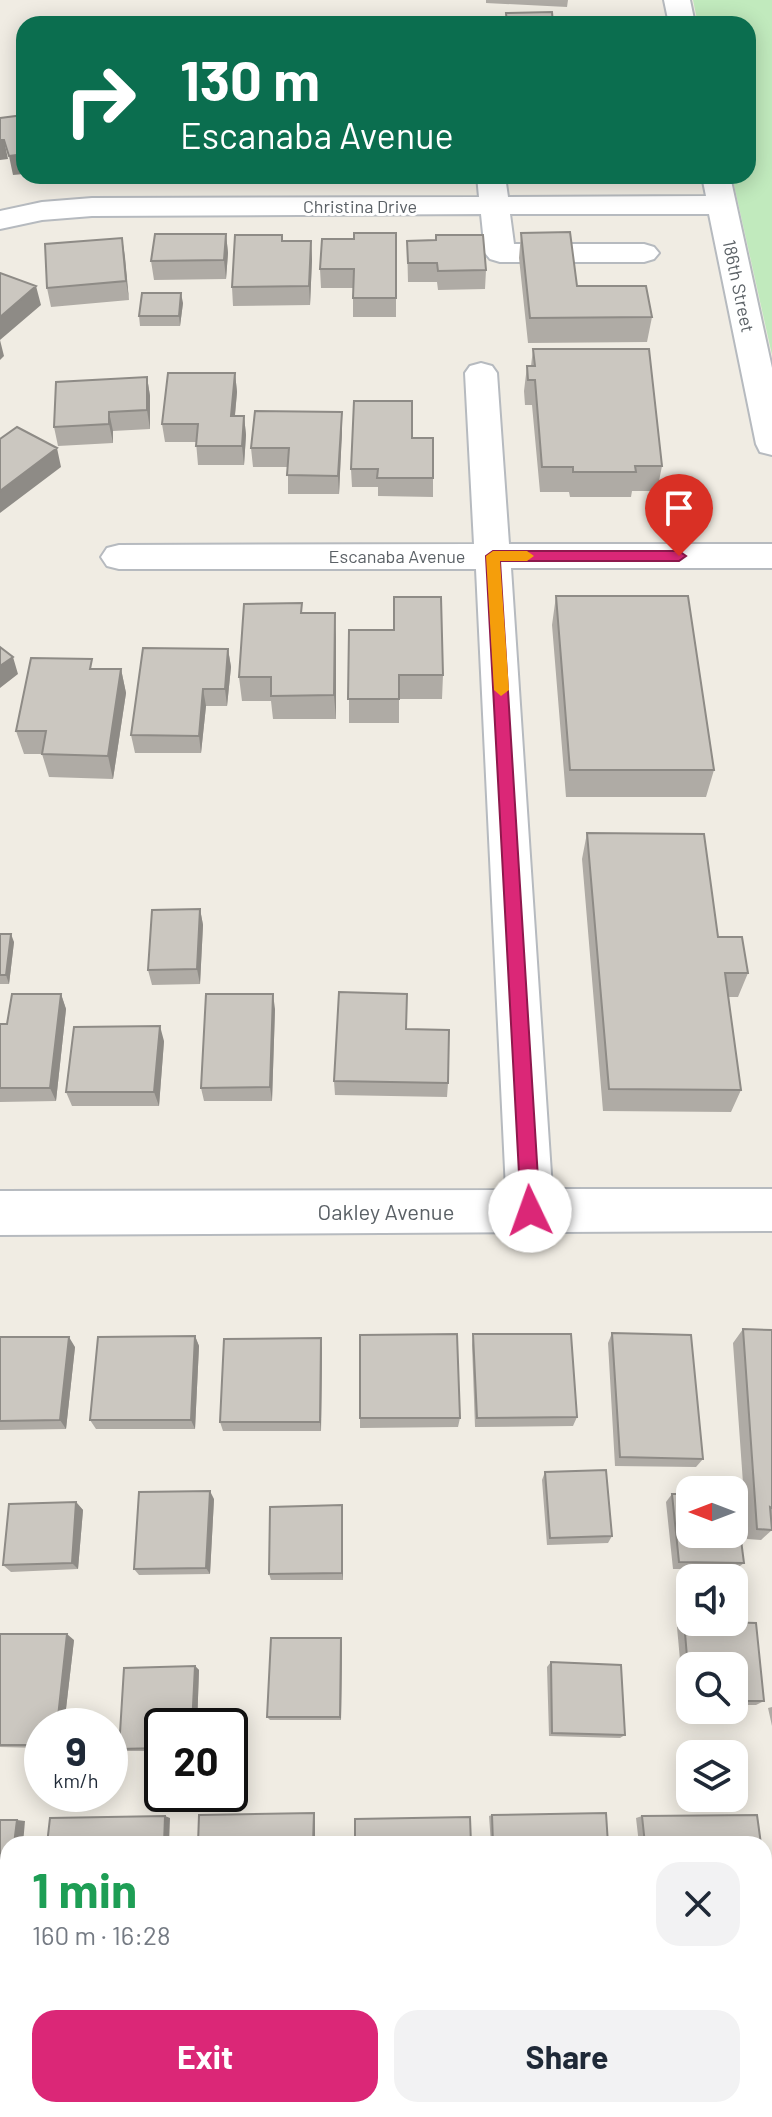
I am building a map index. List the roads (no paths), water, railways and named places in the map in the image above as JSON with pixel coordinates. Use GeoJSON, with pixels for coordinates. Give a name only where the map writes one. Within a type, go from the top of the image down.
{"type":"FeatureCollection","features":[{"type":"Feature","properties":{"kind":"street"},"geometry":{"type":"LineString","coordinates":[[492,184],[500,253],[644,253]]}},
{"type":"Feature","properties":{"kind":"street","name":"Christina Drive"},"geometry":{"type":"LineString","coordinates":[[0,220],[42,211],[92,207],[494,206],[719,190]]}},
{"type":"Feature","properties":{"kind":"street","name":"186th Street"},"geometry":{"type":"LineString","coordinates":[[719,190],[772,444]]}},
{"type":"Feature","properties":{"kind":"street"},"geometry":{"type":"LineString","coordinates":[[481,373],[530,1211]]}},
{"type":"Feature","properties":{"kind":"street","name":"Escanaba Avenue"},"geometry":{"type":"LineString","coordinates":[[119,557],[772,556]]}},
{"type":"Feature","properties":{"kind":"street","name":"Oakley Avenue"},"geometry":{"type":"LineString","coordinates":[[0,1213],[772,1210]]}}]}
